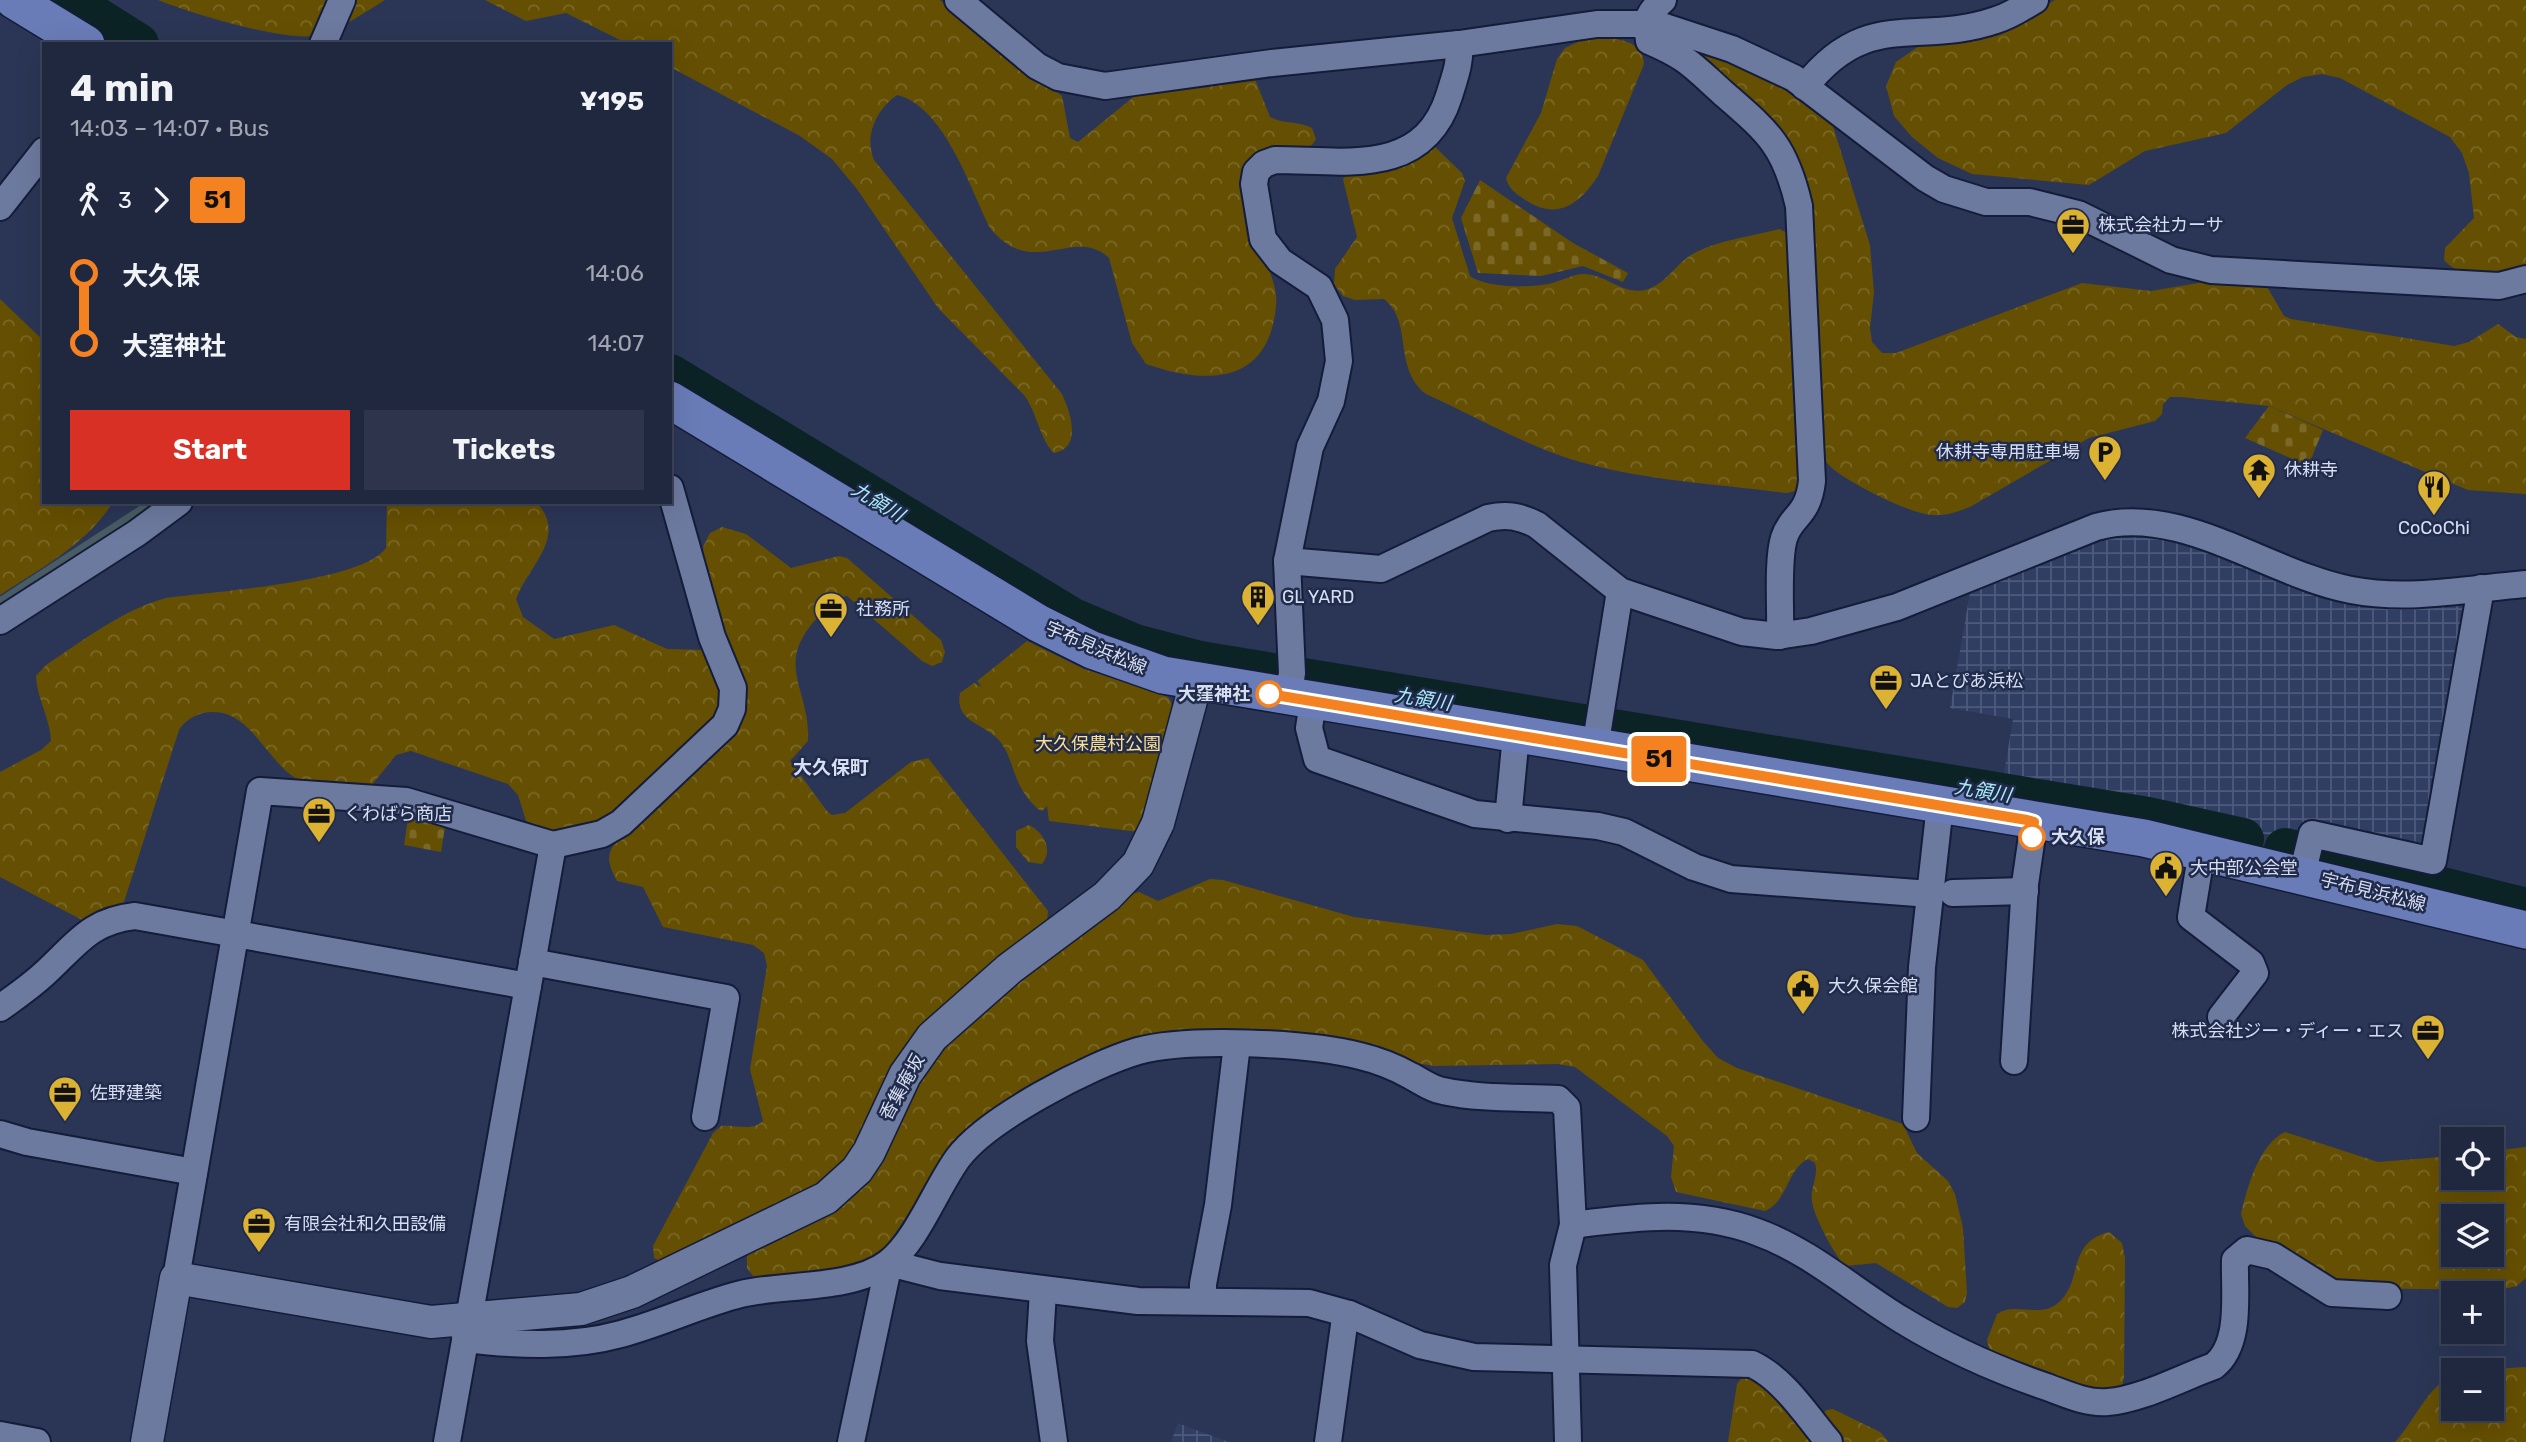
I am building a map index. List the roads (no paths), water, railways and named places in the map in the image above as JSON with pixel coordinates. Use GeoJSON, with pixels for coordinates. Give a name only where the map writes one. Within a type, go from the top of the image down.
{"type":"FeatureCollection","features":[{"type":"Feature","properties":{"kind":"main road"},"geometry":{"type":"LineString","coordinates":[[15,0],[83,42]]}},
{"type":"Feature","properties":{"kind":"main road","name":"宇布見浜松線"},"geometry":{"type":"LineString","coordinates":[[672,401],[1062,636],[1128,664],[1196,682],[1296,689],[1516,735],[1597,735],[1940,805],[2202,850],[2306,860],[2526,930]]}},
{"type":"Feature","properties":{"kind":"street"},"geometry":{"type":"LineString","coordinates":[[324,42],[342,0]]}},
{"type":"Feature","properties":{"kind":"street"},"geometry":{"type":"LineString","coordinates":[[958,0],[1037,66],[1058,77],[1105,86],[1272,63],[1459,44],[1597,24],[1646,23],[1685,32],[1732,49],[1794,78],[1925,178],[1944,189],[1986,202],[2030,202],[2054,206],[2078,214],[2151,252],[2191,266],[2499,286],[2526,279]]}},
{"type":"Feature","properties":{"kind":"street"},"geometry":{"type":"LineString","coordinates":[[1663,0],[1649,12],[1646,23],[1649,41],[1694,63],[1767,132],[1793,180],[1799,206],[1812,481],[1805,510],[1789,528],[1782,544],[1780,636]]}},
{"type":"Feature","properties":{"kind":"street"},"geometry":{"type":"LineString","coordinates":[[1805,87],[1833,55],[1866,38],[1975,25],[1997,20],[2035,0]]}},
{"type":"Feature","properties":{"kind":"street"},"geometry":{"type":"LineString","coordinates":[[1459,44],[1461,56],[1443,113],[1429,134],[1407,151],[1374,160],[1275,160],[1264,164],[1256,172],[1254,184],[1263,239],[1280,261],[1319,287],[1328,301],[1339,340],[1337,381],[1310,447],[1287,561],[1296,689],[1317,759],[1475,814],[1598,825],[1624,832],[1694,867],[1731,879],[1941,893],[2025,891]]}},
{"type":"Feature","properties":{"kind":"street"},"geometry":{"type":"LineString","coordinates":[[0,207],[42,154]]}},
{"type":"Feature","properties":{"kind":"street"},"geometry":{"type":"LineString","coordinates":[[147,1442],[260,791],[406,801],[553,845],[602,834],[621,823],[725,725],[732,709],[733,688],[712,637],[672,495]]}},
{"type":"Feature","properties":{"kind":"street"},"geometry":{"type":"LineString","coordinates":[[0,621],[137,533],[176,504]]}},
{"type":"Feature","properties":{"kind":"street"},"geometry":{"type":"LineString","coordinates":[[1287,561],[1381,569],[1488,518],[1505,515],[1522,517],[1537,525],[1620,591],[1742,632],[1780,636],[1898,607],[2096,527],[2129,520],[2162,523],[2312,579],[2350,590],[2408,594],[2526,584]]}},
{"type":"Feature","properties":{"kind":"street"},"geometry":{"type":"LineString","coordinates":[[2306,860],[2312,834],[2433,861],[2481,588]]}},
{"type":"Feature","properties":{"kind":"street"},"geometry":{"type":"LineString","coordinates":[[1597,735],[1620,591]]}},
{"type":"Feature","properties":{"kind":"street","name":"香集庵坂"},"geometry":{"type":"LineString","coordinates":[[176,1278],[467,1330],[581,1309],[616,1299],[807,1208],[842,1185],[869,1152],[905,1075],[932,1037],[1009,970],[1107,896],[1138,864],[1158,823],[1196,682]]}},
{"type":"Feature","properties":{"kind":"street"},"geometry":{"type":"LineString","coordinates":[[1508,819],[1516,735]]}},
{"type":"Feature","properties":{"kind":"street"},"geometry":{"type":"LineString","coordinates":[[1916,1118],[1922,967],[1941,893],[1940,805]]}},
{"type":"Feature","properties":{"kind":"street"},"geometry":{"type":"LineString","coordinates":[[2014,1061],[2025,891],[2034,822]]}},
{"type":"Feature","properties":{"kind":"street"},"geometry":{"type":"LineString","coordinates":[[447,1442],[553,845]]}},
{"type":"Feature","properties":{"kind":"street"},"geometry":{"type":"LineString","coordinates":[[2202,850],[2191,917],[2251,963],[2255,973],[2221,1017]]}},
{"type":"Feature","properties":{"kind":"street"},"geometry":{"type":"LineString","coordinates":[[0,1009],[41,977],[96,926],[115,918],[135,916],[236,933],[530,974],[726,998],[705,1117]]}},
{"type":"Feature","properties":{"kind":"street"},"geometry":{"type":"LineString","coordinates":[[467,1330],[546,1345],[583,1342],[620,1335],[744,1293],[803,1289],[872,1272],[889,1263],[906,1242],[957,1160],[987,1129],[1052,1091],[1137,1051],[1200,1043],[1327,1050],[1361,1056],[1399,1070],[1440,1091],[1558,1099],[1567,1108],[1573,1225],[1563,1265],[1568,1442]]}},
{"type":"Feature","properties":{"kind":"street"},"geometry":{"type":"LineString","coordinates":[[1203,1301],[1203,1284],[1218,1205],[1237,1044]]}},
{"type":"Feature","properties":{"kind":"street"},"geometry":{"type":"LineString","coordinates":[[0,1134],[27,1142],[194,1172]]}},
{"type":"Feature","properties":{"kind":"street"},"geometry":{"type":"LineString","coordinates":[[1573,1225],[1646,1216],[1685,1216],[1724,1222],[1759,1232],[1815,1262],[1902,1320],[1939,1340],[2035,1383],[2093,1402],[2128,1397],[2214,1366],[2224,1358],[2232,1335],[2235,1260],[2247,1250],[2273,1256],[2332,1293],[2388,1296]]}},
{"type":"Feature","properties":{"kind":"street"},"geometry":{"type":"LineString","coordinates":[[889,1263],[940,1276],[1138,1301],[1309,1303],[1349,1314],[1420,1345],[1474,1357],[1752,1364],[1766,1370],[1778,1381],[1829,1442]]}},
{"type":"Feature","properties":{"kind":"street"},"geometry":{"type":"LineString","coordinates":[[851,1442],[889,1263]]}},
{"type":"Feature","properties":{"kind":"street"},"geometry":{"type":"LineString","coordinates":[[1043,1291],[1040,1341],[1054,1442]]}},
{"type":"Feature","properties":{"kind":"street"},"geometry":{"type":"LineString","coordinates":[[1328,1442],[1344,1325],[1349,1314]]}},
{"type":"Feature","properties":{"kind":"street"},"geometry":{"type":"LineString","coordinates":[[0,1435],[37,1442]]}},
{"type":"Feature","properties":{"kind":"waterway","name":"九領川"},"geometry":{"type":"LineString","coordinates":[[68,0],[135,42]]}},
{"type":"Feature","properties":{"kind":"waterway","name":"九領川"},"geometry":{"type":"LineString","coordinates":[[672,376],[1071,618],[1135,645],[1200,662],[2148,818],[2243,839]]}},
{"type":"Feature","properties":{"kind":"waterway"},"geometry":{"type":"LineString","coordinates":[[0,601],[149,504]]}},
{"type":"Feature","properties":{"kind":"waterway","name":"九領川"},"geometry":{"type":"LineString","coordinates":[[2285,849],[2526,909]]}},
{"type":"Feature","properties":{"kind":"place","name":"株式会社カーサ"},"geometry":{"type":"Point","coordinates":[2073,255]}},
{"type":"Feature","properties":{"kind":"place","name":"休耕寺専用駐車場"},"geometry":{"type":"Point","coordinates":[2105,482]}},
{"type":"Feature","properties":{"kind":"place","name":"休耕寺"},"geometry":{"type":"Point","coordinates":[2259,500]}},
{"type":"Feature","properties":{"kind":"place","name":"CoCoChi"},"geometry":{"type":"Point","coordinates":[2434,517]}},
{"type":"Feature","properties":{"kind":"place","name":"GL YARD"},"geometry":{"type":"Point","coordinates":[1258,627]}},
{"type":"Feature","properties":{"kind":"place","name":"社務所"},"geometry":{"type":"Point","coordinates":[831,639]}},
{"type":"Feature","properties":{"kind":"place","name":"大窪神社"},"geometry":{"type":"Point","coordinates":[1269,694]}},
{"type":"Feature","properties":{"kind":"place","name":"JAとぴあ浜松"},"geometry":{"type":"Point","coordinates":[1886,711]}},
{"type":"Feature","properties":{"kind":"place","name":"大久保"},"geometry":{"type":"Point","coordinates":[2032,837]}},
{"type":"Feature","properties":{"kind":"place","name":"くわばら商店"},"geometry":{"type":"Point","coordinates":[319,844]}},
{"type":"Feature","properties":{"kind":"place","name":"大中部公会堂"},"geometry":{"type":"Point","coordinates":[2166,898]}},
{"type":"Feature","properties":{"kind":"place","name":"大久保会館"},"geometry":{"type":"Point","coordinates":[1803,1016]}},
{"type":"Feature","properties":{"kind":"place","name":"株式会社ジー・ディー・エス"},"geometry":{"type":"Point","coordinates":[2428,1061]}},
{"type":"Feature","properties":{"kind":"place","name":"佐野建築"},"geometry":{"type":"Point","coordinates":[65,1123]}},
{"type":"Feature","properties":{"kind":"place","name":"有限会社和久田設備"},"geometry":{"type":"Point","coordinates":[259,1254]}},
{"type":"Feature","properties":{"kind":"district","name":"大久保町"},"geometry":{"type":"Point","coordinates":[831,767]}},
{"type":"Feature","properties":{"kind":"park label","name":"大久保農村公園"},"geometry":{"type":"Point","coordinates":[1098,744]}}]}
